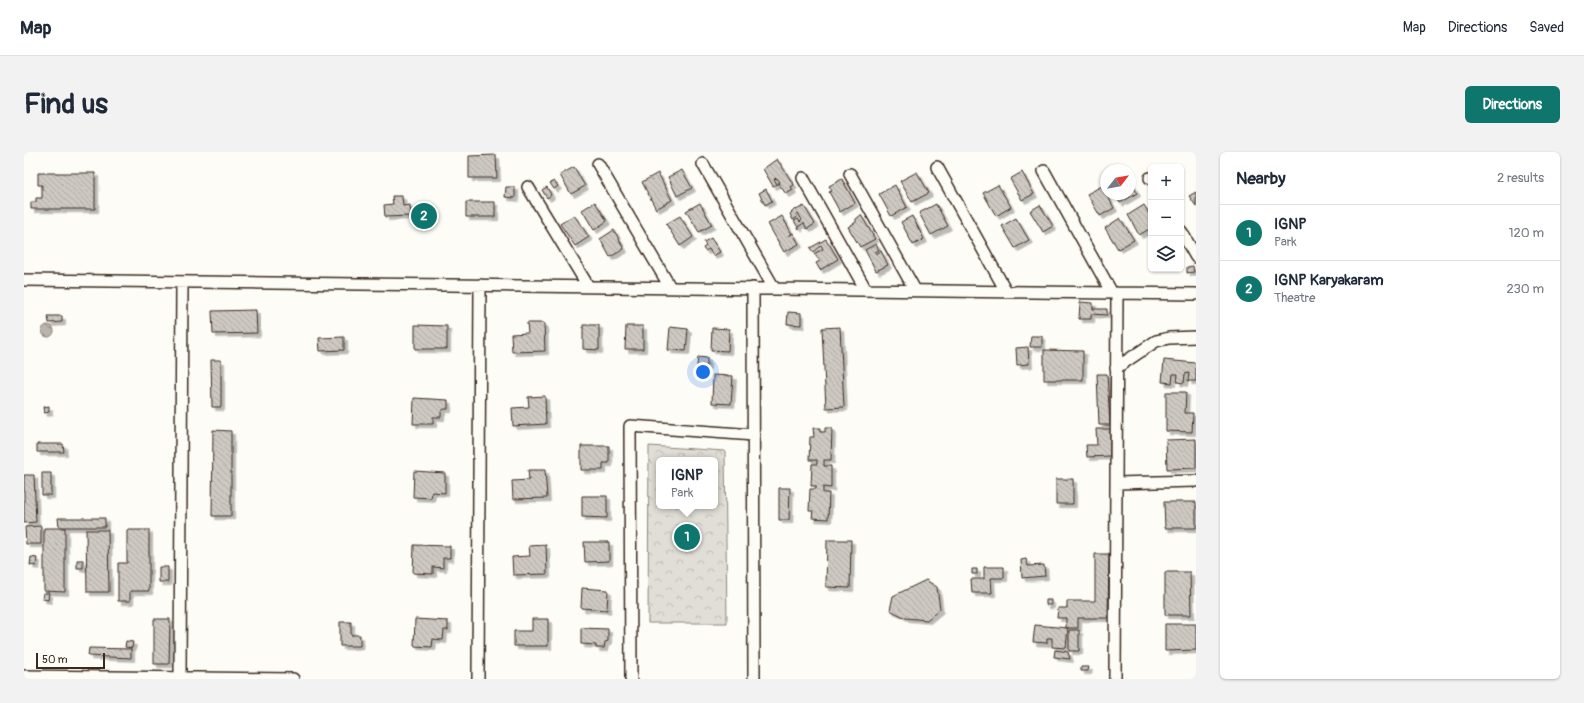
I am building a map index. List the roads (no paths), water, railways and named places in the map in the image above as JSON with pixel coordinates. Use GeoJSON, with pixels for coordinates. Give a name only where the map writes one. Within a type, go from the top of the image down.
{"type":"FeatureCollection","features":[{"type":"Feature","properties":{"kind":"street"},"geometry":{"type":"LineString","coordinates":[[598,164],[670,287]]}},
{"type":"Feature","properties":{"kind":"street"},"geometry":{"type":"LineString","coordinates":[[703,164],[774,288]]}},
{"type":"Feature","properties":{"kind":"street"},"geometry":{"type":"LineString","coordinates":[[937,167],[1006,292]]}},
{"type":"Feature","properties":{"kind":"street"},"geometry":{"type":"LineString","coordinates":[[1044,171],[1115,293],[1115,679]]}},
{"type":"Feature","properties":{"kind":"street"},"geometry":{"type":"LineString","coordinates":[[850,174],[915,290]]}},
{"type":"Feature","properties":{"kind":"street"},"geometry":{"type":"LineString","coordinates":[[802,178],[866,290]]}},
{"type":"Feature","properties":{"kind":"street"},"geometry":{"type":"LineString","coordinates":[[528,187],[588,286]]}},
{"type":"Feature","properties":{"kind":"street"},"geometry":{"type":"LineString","coordinates":[[1184,236],[1196,257]]}},
{"type":"Feature","properties":{"kind":"street"},"geometry":{"type":"LineString","coordinates":[[24,280],[141,280],[182,282],[1196,294]]}},
{"type":"Feature","properties":{"kind":"street"},"geometry":{"type":"LineString","coordinates":[[180,677],[182,282]]}},
{"type":"Feature","properties":{"kind":"street"},"geometry":{"type":"LineString","coordinates":[[478,679],[480,285]]}},
{"type":"Feature","properties":{"kind":"street"},"geometry":{"type":"LineString","coordinates":[[753,288],[754,679]]}},
{"type":"Feature","properties":{"kind":"street"},"geometry":{"type":"LineString","coordinates":[[1116,368],[1156,341],[1169,338],[1196,337]]}},
{"type":"Feature","properties":{"kind":"street"},"geometry":{"type":"LineString","coordinates":[[632,679],[630,426],[754,435]]}},
{"type":"Feature","properties":{"kind":"street"},"geometry":{"type":"LineString","coordinates":[[1116,483],[1196,481]]}},
{"type":"Feature","properties":{"kind":"street"},"geometry":{"type":"LineString","coordinates":[[24,676],[293,679]]}},
{"type":"Feature","properties":{"kind":"water"},"geometry":{"type":"Polygon","coordinates":[[[46,325],[50,325],[54,331],[50,337],[46,337],[42,333],[42,329],[46,325]]]}},
{"type":"Feature","properties":{"kind":"place","name":"IGNP Karyakaram"},"geometry":{"type":"Point","coordinates":[424,216]}},
{"type":"Feature","properties":{"kind":"place","name":"IGNP"},"geometry":{"type":"Point","coordinates":[687,537]}}]}
